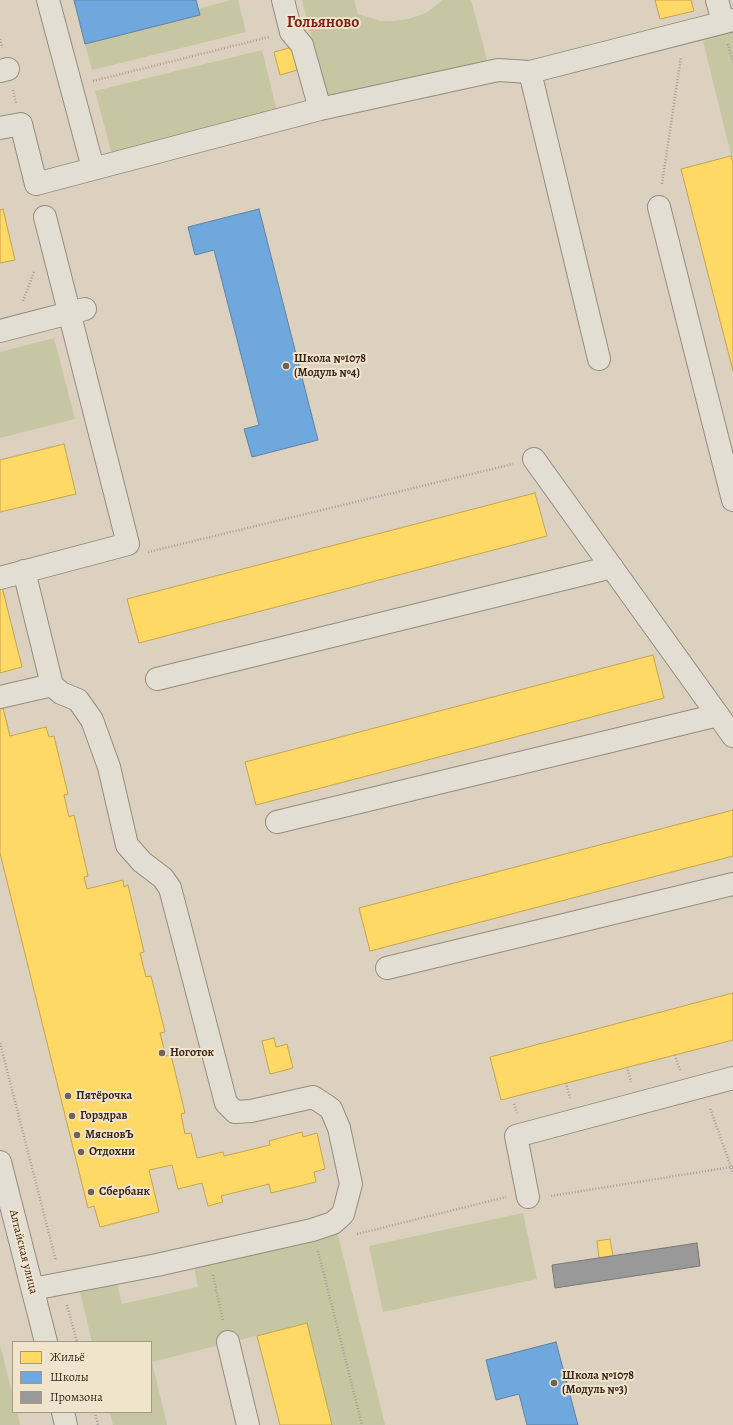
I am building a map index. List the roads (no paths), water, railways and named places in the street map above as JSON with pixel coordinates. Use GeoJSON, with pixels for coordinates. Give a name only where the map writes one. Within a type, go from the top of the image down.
{"type":"FeatureCollection","features":[{"type":"Feature","properties":{"kind":"street"},"geometry":{"type":"LineString","coordinates":[[48,0],[94,168]]}},
{"type":"Feature","properties":{"kind":"street"},"geometry":{"type":"LineString","coordinates":[[283,0],[291,32],[302,45],[320,109]]}},
{"type":"Feature","properties":{"kind":"street"},"geometry":{"type":"LineString","coordinates":[[0,128],[21,124],[36,184],[320,109],[498,70],[530,72],[728,21],[717,0]]}},
{"type":"Feature","properties":{"kind":"street"},"geometry":{"type":"LineString","coordinates":[[530,72],[599,359]]}},
{"type":"Feature","properties":{"kind":"street"},"geometry":{"type":"LineString","coordinates":[[659,207],[733,500]]}},
{"type":"Feature","properties":{"kind":"street"},"geometry":{"type":"LineString","coordinates":[[0,578],[128,544],[77,311],[45,217]]}},
{"type":"Feature","properties":{"kind":"street"},"geometry":{"type":"LineString","coordinates":[[6,330],[77,311]]}},
{"type":"Feature","properties":{"kind":"street"},"geometry":{"type":"LineString","coordinates":[[534,459],[733,736]]}},
{"type":"Feature","properties":{"kind":"street"},"geometry":{"type":"LineString","coordinates":[[157,679],[612,567]]}},
{"type":"Feature","properties":{"kind":"street"},"geometry":{"type":"LineString","coordinates":[[24,571],[52,685],[61,693],[78,700],[92,720],[109,767],[127,846],[142,862],[163,878],[170,888],[226,1102],[235,1112],[251,1111],[313,1097],[331,1109],[339,1128],[351,1184],[343,1214],[333,1223],[312,1230],[157,1266],[32,1289]]}},
{"type":"Feature","properties":{"kind":"street"},"geometry":{"type":"LineString","coordinates":[[0,697],[52,685]]}},
{"type":"Feature","properties":{"kind":"street"},"geometry":{"type":"LineString","coordinates":[[277,822],[718,715]]}},
{"type":"Feature","properties":{"kind":"street"},"geometry":{"type":"LineString","coordinates":[[387,968],[733,884]]}},
{"type":"Feature","properties":{"kind":"street"},"geometry":{"type":"LineString","coordinates":[[528,1197],[516,1136],[733,1078]]}},
{"type":"Feature","properties":{"kind":"street","name":"Алтайская улица"},"geometry":{"type":"LineString","coordinates":[[0,1162],[46,1341]]}},
{"type":"Feature","properties":{"kind":"street"},"geometry":{"type":"LineString","coordinates":[[228,1342],[248,1425]]}},
{"type":"Feature","properties":{"kind":"street"},"geometry":{"type":"LineString","coordinates":[[63,1413],[66,1425]]}},
{"type":"Feature","properties":{"kind":"place","name":"Школа №1078 (Модуль №4)"},"geometry":{"type":"Point","coordinates":[286,366]}},
{"type":"Feature","properties":{"kind":"place","name":"Ноготок"},"geometry":{"type":"Point","coordinates":[162,1053]}},
{"type":"Feature","properties":{"kind":"place","name":"Пятёрочка"},"geometry":{"type":"Point","coordinates":[68,1096]}},
{"type":"Feature","properties":{"kind":"place","name":"Горздрав"},"geometry":{"type":"Point","coordinates":[72,1116]}},
{"type":"Feature","properties":{"kind":"place","name":"МясновЪ"},"geometry":{"type":"Point","coordinates":[77,1135]}},
{"type":"Feature","properties":{"kind":"place","name":"Отдохни"},"geometry":{"type":"Point","coordinates":[81,1152]}},
{"type":"Feature","properties":{"kind":"place","name":"Сбербанк"},"geometry":{"type":"Point","coordinates":[91,1192]}},
{"type":"Feature","properties":{"kind":"place","name":"Школа №1078 (Модуль №3)"},"geometry":{"type":"Point","coordinates":[554,1383]}},
{"type":"Feature","properties":{"kind":"district","name":"Гольяново"},"geometry":{"type":"Point","coordinates":[323,23]}}]}
